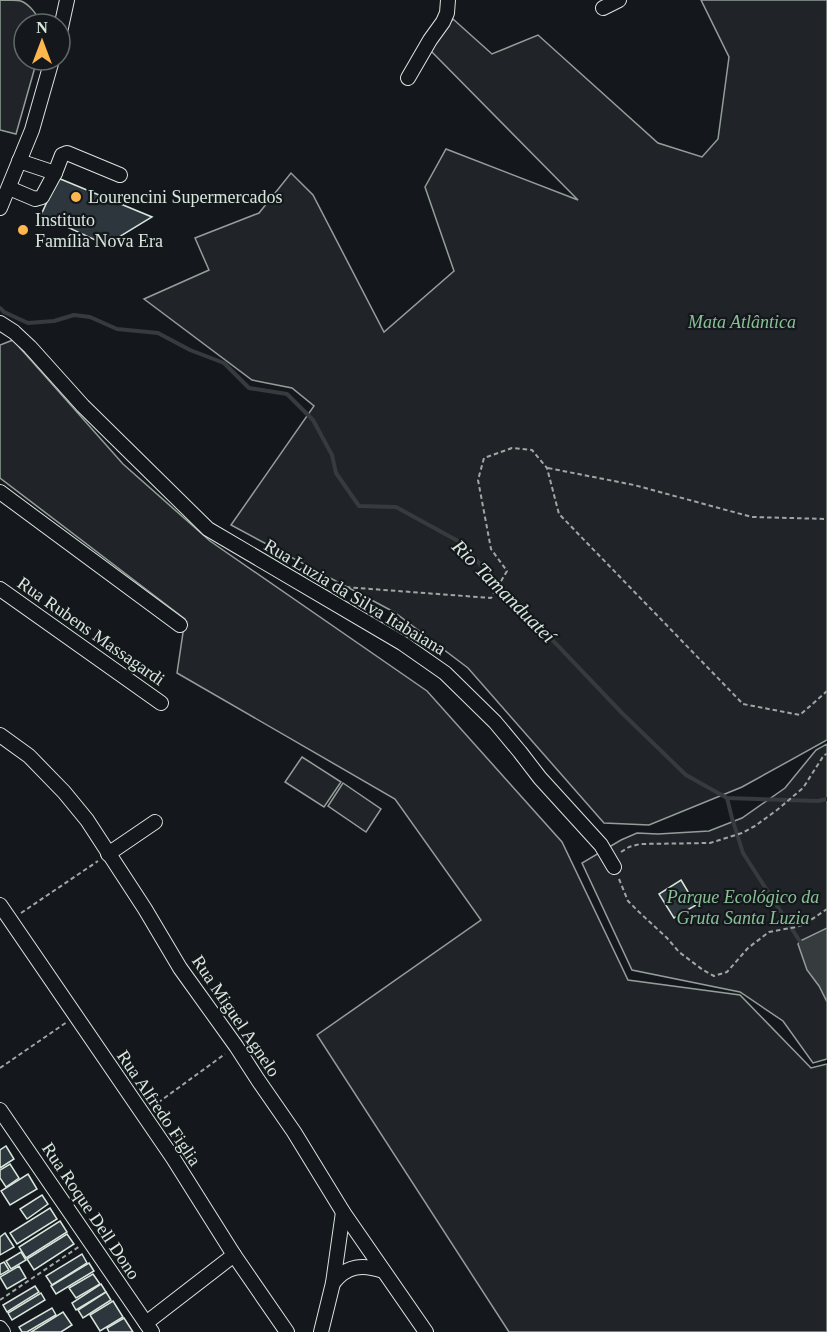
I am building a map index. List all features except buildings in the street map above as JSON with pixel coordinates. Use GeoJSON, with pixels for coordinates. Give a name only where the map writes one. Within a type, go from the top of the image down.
{"type":"FeatureCollection","features":[{"type":"Feature","properties":{"kind":"street"},"geometry":{"type":"LineString","coordinates":[[408,78],[420,55],[443,22],[447,13],[448,0]]}},
{"type":"Feature","properties":{"kind":"street"},"geometry":{"type":"LineString","coordinates":[[603,8],[618,0]]}},
{"type":"Feature","properties":{"kind":"street"},"geometry":{"type":"LineString","coordinates":[[0,208],[32,130],[49,72]]}},
{"type":"Feature","properties":{"kind":"street"},"geometry":{"type":"LineString","coordinates":[[9,189],[35,199],[42,197],[62,155],[68,153],[120,175]]}},
{"type":"Feature","properties":{"kind":"street"},"geometry":{"type":"LineString","coordinates":[[20,161],[55,173]]}},
{"type":"Feature","properties":{"kind":"street","name":"Rua Luzia da Silva Itabaiana"},"geometry":{"type":"LineString","coordinates":[[0,323],[30,347],[83,406],[208,529],[402,643],[445,673],[495,722],[540,778],[601,845],[614,867]]}},
{"type":"Feature","properties":{"kind":"street"},"geometry":{"type":"LineString","coordinates":[[0,492],[180,625]]}},
{"type":"Feature","properties":{"kind":"street","name":"Rua Rubens Massagardi"},"geometry":{"type":"LineString","coordinates":[[0,589],[161,703]]}},
{"type":"Feature","properties":{"kind":"street","name":"Rua Miguel Agnelo"},"geometry":{"type":"LineString","coordinates":[[0,735],[29,756],[87,820],[180,968],[236,1046],[294,1132],[343,1212],[426,1332]]}},
{"type":"Feature","properties":{"kind":"street"},"geometry":{"type":"LineString","coordinates":[[108,854],[155,822]]}},
{"type":"Feature","properties":{"kind":"street","name":"Rua Alfredo Figlia"},"geometry":{"type":"LineString","coordinates":[[0,905],[173,1158],[234,1255],[287,1332]]}},
{"type":"Feature","properties":{"kind":"street","name":"Rua Roque Dell Dono"},"geometry":{"type":"LineString","coordinates":[[0,1110],[149,1328]]}},
{"type":"Feature","properties":{"kind":"street"},"geometry":{"type":"LineString","coordinates":[[321,1332],[333,1283],[343,1212]]}},
{"type":"Feature","properties":{"kind":"street"},"geometry":{"type":"LineString","coordinates":[[149,1328],[234,1255]]}},
{"type":"Feature","properties":{"kind":"street"},"geometry":{"type":"LineString","coordinates":[[333,1283],[343,1273],[357,1267],[383,1271]]}},
{"type":"Feature","properties":{"kind":"street"},"geometry":{"type":"LineString","coordinates":[[0,1328],[3,1332]]}},
{"type":"Feature","properties":{"kind":"path"},"geometry":{"type":"LineString","coordinates":[[325,586],[491,598],[507,570],[491,549],[478,480],[484,458],[512,448],[532,450],[547,468],[559,514],[743,704],[800,715],[827,691]]}},
{"type":"Feature","properties":{"kind":"path"},"geometry":{"type":"LineString","coordinates":[[547,468],[634,485],[752,517],[827,519]]}},
{"type":"Feature","properties":{"kind":"path"},"geometry":{"type":"LineString","coordinates":[[827,754],[824,755],[803,788],[755,826],[742,833],[710,843],[640,844],[629,847],[618,854],[614,867],[628,901],[679,951],[714,976],[727,972],[748,948],[769,932],[806,924],[827,909]]}},
{"type":"Feature","properties":{"kind":"path"},"geometry":{"type":"LineString","coordinates":[[11,920],[108,854]]}},
{"type":"Feature","properties":{"kind":"path"},"geometry":{"type":"LineString","coordinates":[[0,1068],[75,1016]]}},
{"type":"Feature","properties":{"kind":"path"},"geometry":{"type":"LineString","coordinates":[[143,1114],[236,1046]]}},
{"type":"Feature","properties":{"kind":"path"},"geometry":{"type":"LineString","coordinates":[[0,1300],[89,1240]]}},
{"type":"Feature","properties":{"kind":"green space"},"geometry":{"type":"Polygon","coordinates":[[[0,0],[21,1],[34,12],[12,12],[12,72],[34,72],[16,134],[0,130],[0,0]]]}},
{"type":"Feature","properties":{"kind":"green space","name":"Mata Atlântica"},"geometry":{"type":"Polygon","coordinates":[[[701,0],[827,0],[827,740],[742,787],[649,825],[604,823],[468,668],[394,612],[231,525],[314,406],[292,388],[252,380],[144,299],[209,270],[195,238],[259,213],[291,173],[313,195],[384,332],[454,271],[425,187],[446,149],[578,200],[428,48],[453,19],[492,54],[538,35],[658,143],[702,157],[718,139],[729,57],[701,0]]]}},
{"type":"Feature","properties":{"kind":"green space"},"geometry":{"type":"Polygon","coordinates":[[[13,340],[123,464],[210,541],[427,691],[562,842],[628,980],[740,995],[811,1068],[827,1064],[827,1332],[509,1332],[317,1035],[481,920],[395,799],[177,673],[185,619],[0,478],[0,345],[13,340]]]}},
{"type":"Feature","properties":{"kind":"green space","name":"Parque Ecológico da Gruta Santa Luzia"},"geometry":{"type":"Polygon","coordinates":[[[827,744],[827,1059],[813,1063],[783,1021],[740,992],[632,970],[582,863],[637,833],[709,831],[742,818],[785,788],[816,750],[827,744]]]}},
{"type":"Feature","properties":{"kind":"green space"},"geometry":{"type":"Polygon","coordinates":[[[302,757],[341,782],[324,807],[285,782],[302,757]]]}},
{"type":"Feature","properties":{"kind":"green space"},"geometry":{"type":"Polygon","coordinates":[[[343,783],[381,809],[366,832],[328,806],[343,783]]]}},
{"type":"Feature","properties":{"kind":"shaded area"},"geometry":{"type":"Polygon","coordinates":[[[827,928],[827,1002],[807,970],[798,944],[827,928]]]}},
{"type":"Feature","properties":{"kind":"waterway","name":"Rio Tamanduateí"},"geometry":{"type":"LineString","coordinates":[[0,308],[28,323],[54,321],[74,315],[90,317],[117,329],[158,333],[190,350],[224,363],[249,388],[287,394],[313,420],[332,455],[336,473],[359,506],[396,507],[458,541],[622,713],[686,775],[727,798],[818,801],[827,799]]}},
{"type":"Feature","properties":{"kind":"waterway"},"geometry":{"type":"LineString","coordinates":[[727,798],[743,853],[801,943]]}},
{"type":"Feature","properties":{"kind":"place","name":"Lourencini Supermercados"},"geometry":{"type":"Point","coordinates":[76,197]}},
{"type":"Feature","properties":{"kind":"place","name":"Instituto Família Nova Era"},"geometry":{"type":"Point","coordinates":[23,230]}}]}
